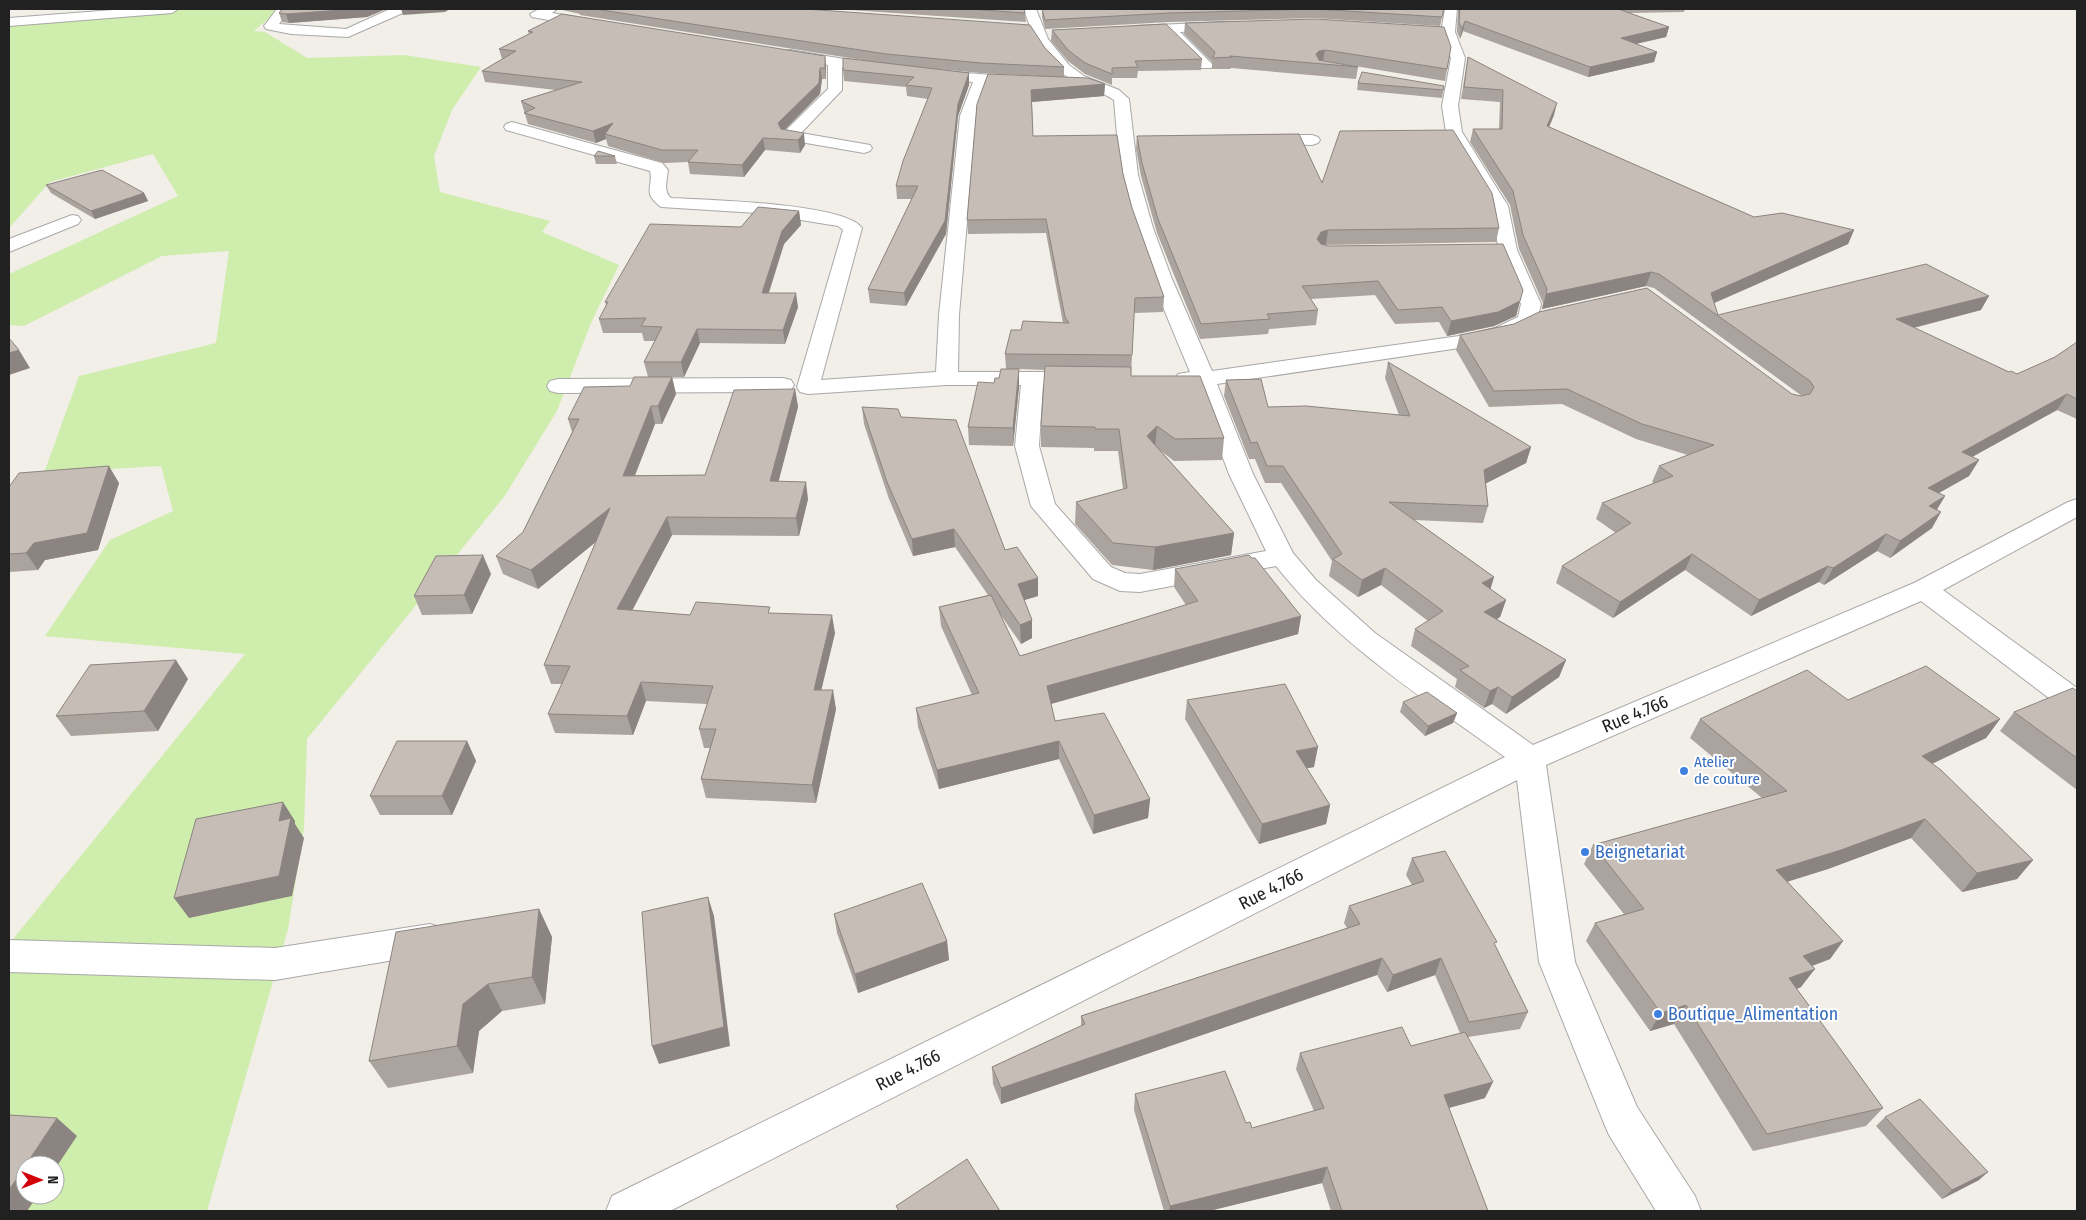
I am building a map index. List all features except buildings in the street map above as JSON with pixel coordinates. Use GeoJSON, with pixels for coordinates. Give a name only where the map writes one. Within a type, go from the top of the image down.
{"type":"FeatureCollection","features":[{"type":"Feature","properties":{"kind":"street"},"geometry":{"type":"LineString","coordinates":[[9,22],[126,11],[172,9]]}},
{"type":"Feature","properties":{"kind":"street"},"geometry":{"type":"LineString","coordinates":[[283,9],[271,26],[291,30],[348,33],[400,9]]}},
{"type":"Feature","properties":{"kind":"street"},"geometry":{"type":"LineString","coordinates":[[550,9],[537,14],[603,26]]}},
{"type":"Feature","properties":{"kind":"street"},"geometry":{"type":"LineString","coordinates":[[1165,379],[1204,379],[1466,341],[1502,333],[1536,318],[1531,304],[1499,250],[1499,206],[1454,132],[1450,106],[1443,87],[1458,58],[1439,31],[1451,9]]}},
{"type":"Feature","properties":{"kind":"street"},"geometry":{"type":"LineString","coordinates":[[1034,10],[1042,33],[1057,61],[1071,74],[1089,84]]}},
{"type":"Feature","properties":{"kind":"street"},"geometry":{"type":"LineString","coordinates":[[1120,31],[1232,26]]}},
{"type":"Feature","properties":{"kind":"street"},"geometry":{"type":"LineString","coordinates":[[1017,28],[1042,33]]}},
{"type":"Feature","properties":{"kind":"street"},"geometry":{"type":"LineString","coordinates":[[1169,28],[1206,65]]}},
{"type":"Feature","properties":{"kind":"street"},"geometry":{"type":"LineString","coordinates":[[774,51],[897,71]]}},
{"type":"Feature","properties":{"kind":"street"},"geometry":{"type":"LineString","coordinates":[[835,62],[836,90],[789,136],[864,148]]}},
{"type":"Feature","properties":{"kind":"street"},"geometry":{"type":"LineString","coordinates":[[916,73],[1040,81]]}},
{"type":"Feature","properties":{"kind":"street"},"geometry":{"type":"LineString","coordinates":[[947,378],[949,315],[968,116],[981,78]]}},
{"type":"Feature","properties":{"kind":"street"},"geometry":{"type":"LineString","coordinates":[[1060,82],[1089,84],[1104,88],[1115,93],[1121,99],[1130,175],[1147,236],[1175,312],[1204,379],[1241,474],[1282,556],[1306,586],[1365,640],[1530,760],[1557,962],[1623,1121],[1680,1211]]}},
{"type":"Feature","properties":{"kind":"street"},"geometry":{"type":"LineString","coordinates":[[512,127],[656,167],[660,170],[657,190],[659,196],[667,203],[757,208],[831,218],[844,222],[852,228],[808,387],[947,378],[1098,379]]}},
{"type":"Feature","properties":{"kind":"street"},"geometry":{"type":"LineString","coordinates":[[1253,140],[1312,140]]}},
{"type":"Feature","properties":{"kind":"street"},"geometry":{"type":"LineString","coordinates":[[1126,142],[1146,142]]}},
{"type":"Feature","properties":{"kind":"street"},"geometry":{"type":"LineString","coordinates":[[9,246],[72,220]]}},
{"type":"Feature","properties":{"kind":"street"},"geometry":{"type":"LineString","coordinates":[[1033,379],[1027,446],[1043,506],[1102,573],[1120,582],[1140,583],[1282,556]]}},
{"type":"Feature","properties":{"kind":"street"},"geometry":{"type":"LineString","coordinates":[[558,386],[783,385]]}},
{"type":"Feature","properties":{"kind":"street","name":"Rue 4.766"},"geometry":{"type":"LineString","coordinates":[[627,1211],[1530,760],[1924,589],[2077,507]]}},
{"type":"Feature","properties":{"kind":"street"},"geometry":{"type":"LineString","coordinates":[[1924,589],[2077,703]]}},
{"type":"Feature","properties":{"kind":"street"},"geometry":{"type":"LineString","coordinates":[[9,956],[275,964],[460,934]]}},
{"type":"Feature","properties":{"kind":"green space"},"geometry":{"type":"Polygon","coordinates":[[[161,9],[280,9],[254,31],[265,32],[307,58],[404,55],[481,67],[452,110],[434,156],[440,192],[550,221],[542,232],[619,265],[591,323],[557,411],[504,497],[307,739],[304,828],[288,929],[207,1211],[9,1211],[9,944],[245,654],[45,636],[110,540],[173,511],[161,466],[44,473],[79,376],[216,343],[229,251],[162,256],[24,326],[9,325],[9,274],[178,196],[153,154],[50,182],[9,228],[9,19],[161,9]]]}},
{"type":"Feature","properties":{"kind":"place","name":"Atelier de couture"},"geometry":{"type":"Point","coordinates":[1684,771]}},
{"type":"Feature","properties":{"kind":"place","name":"Beignetariat"},"geometry":{"type":"Point","coordinates":[1585,852]}},
{"type":"Feature","properties":{"kind":"place","name":"Boutique_Alimentation"},"geometry":{"type":"Point","coordinates":[1658,1014]}}]}
